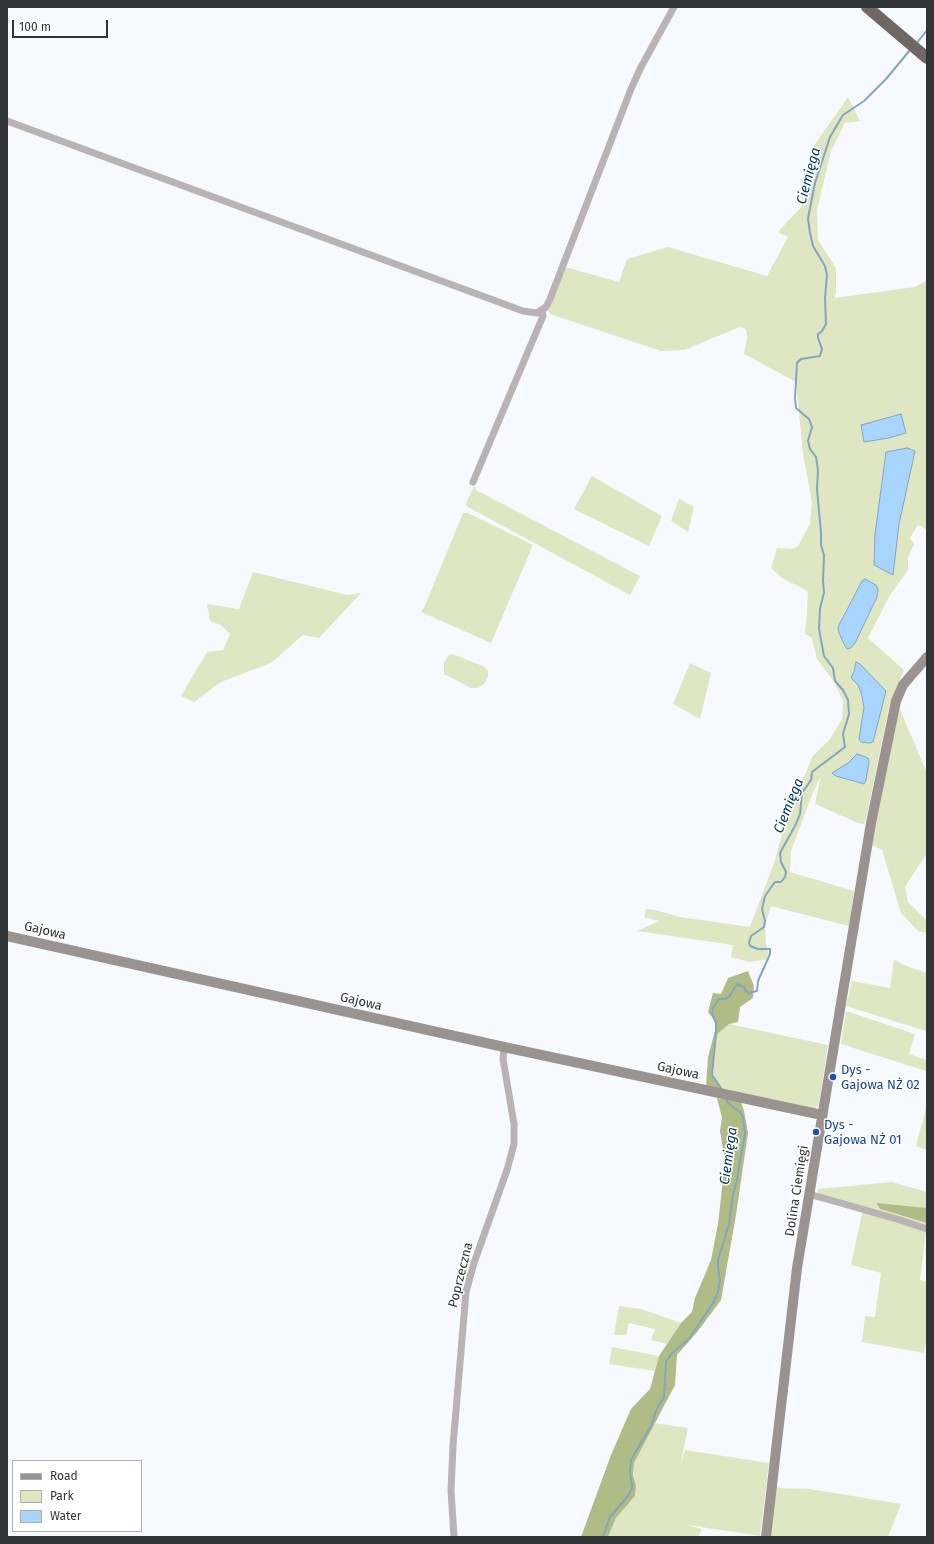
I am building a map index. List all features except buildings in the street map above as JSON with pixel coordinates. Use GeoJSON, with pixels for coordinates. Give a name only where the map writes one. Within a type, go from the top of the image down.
{"type":"FeatureCollection","features":[{"type":"Feature","properties":{"kind":"highway"},"geometry":{"type":"LineString","coordinates":[[873,9],[926,57]]}},
{"type":"Feature","properties":{"kind":"street"},"geometry":{"type":"LineString","coordinates":[[7,121],[533,313],[542,311],[550,299],[631,88],[674,7]]}},
{"type":"Feature","properties":{"kind":"street"},"geometry":{"type":"LineString","coordinates":[[473,482],[543,316],[542,311]]}},
{"type":"Feature","properties":{"kind":"street","name":"Dolina Ciemięgi"},"geometry":{"type":"LineString","coordinates":[[766,1537],[795,1282],[870,828],[896,701],[903,685],[927,656]]}},
{"type":"Feature","properties":{"kind":"street","name":"Gajowa"},"geometry":{"type":"LineString","coordinates":[[7,936],[504,1047],[822,1115]]}},
{"type":"Feature","properties":{"kind":"street","name":"Poprzeczna"},"geometry":{"type":"LineString","coordinates":[[454,1537],[450,1491],[466,1292],[474,1263],[507,1170],[514,1144],[514,1124],[503,1059],[504,1047]]}},
{"type":"Feature","properties":{"kind":"street"},"geometry":{"type":"LineString","coordinates":[[809,1194],[927,1229]]}},
{"type":"Feature","properties":{"kind":"green space"},"geometry":{"type":"Polygon","coordinates":[[[848,97],[860,121],[845,123],[831,151],[817,210],[818,240],[836,268],[836,293],[834,298],[915,287],[927,280],[927,530],[918,525],[910,538],[914,544],[908,558],[908,570],[890,595],[868,638],[904,670],[889,707],[864,824],[858,823],[815,804],[821,775],[791,851],[790,872],[854,891],[849,926],[771,906],[765,926],[766,944],[770,959],[749,962],[731,957],[733,945],[637,931],[659,921],[644,917],[646,909],[680,917],[750,927],[774,863],[783,831],[812,757],[830,739],[842,719],[843,701],[835,683],[817,659],[812,638],[805,634],[808,591],[782,578],[771,568],[777,548],[793,549],[798,546],[810,524],[812,502],[803,454],[796,382],[744,354],[747,338],[746,329],[740,327],[684,350],[661,351],[550,314],[548,310],[565,267],[619,282],[627,259],[668,247],[767,276],[788,237],[778,232],[802,206],[801,184],[815,144],[848,97]],[[856,662],[851,678],[858,685],[864,707],[859,739],[881,710],[886,691],[860,664],[856,662]]]}},
{"type":"Feature","properties":{"kind":"green space"},"geometry":{"type":"Polygon","coordinates":[[[592,476],[662,516],[649,546],[574,509],[592,476]]]}},
{"type":"Feature","properties":{"kind":"green space"},"geometry":{"type":"Polygon","coordinates":[[[474,486],[476,490],[640,576],[630,595],[468,507],[466,505],[467,501],[474,486]]]}},
{"type":"Feature","properties":{"kind":"green space"},"geometry":{"type":"Polygon","coordinates":[[[679,499],[694,507],[688,532],[671,521],[679,499]]]}},
{"type":"Feature","properties":{"kind":"green space"},"geometry":{"type":"Polygon","coordinates":[[[463,513],[468,513],[533,545],[491,643],[421,612],[463,513]]]}},
{"type":"Feature","properties":{"kind":"green space"},"geometry":{"type":"Polygon","coordinates":[[[253,572],[347,595],[361,593],[319,638],[303,635],[271,663],[221,682],[194,702],[181,696],[207,652],[223,650],[230,634],[221,625],[210,621],[207,604],[239,609],[253,572]]]}},
{"type":"Feature","properties":{"kind":"green space"},"geometry":{"type":"Polygon","coordinates":[[[452,654],[483,666],[488,671],[488,677],[484,684],[478,688],[471,688],[444,674],[444,663],[448,656],[452,654]]]}},
{"type":"Feature","properties":{"kind":"green space"},"geometry":{"type":"Polygon","coordinates":[[[690,663],[711,673],[700,719],[673,704],[690,663]]]}},
{"type":"Feature","properties":{"kind":"green space"},"geometry":{"type":"Polygon","coordinates":[[[899,707],[927,773],[927,853],[905,887],[908,902],[927,921],[927,933],[918,931],[901,913],[882,850],[872,845],[899,707]]]}},
{"type":"Feature","properties":{"kind":"green space"},"geometry":{"type":"Polygon","coordinates":[[[894,960],[927,973],[926,1031],[846,1006],[852,981],[890,988],[894,960]]]}},
{"type":"Feature","properties":{"kind":"green space"},"geometry":{"type":"Polygon","coordinates":[[[748,971],[754,986],[753,998],[740,1007],[738,1022],[729,1024],[716,1035],[712,1075],[722,1089],[706,1086],[708,1057],[717,1023],[708,1012],[713,993],[721,994],[728,978],[748,971]]]}},
{"type":"Feature","properties":{"kind":"green space"},"geometry":{"type":"Polygon","coordinates":[[[846,1011],[915,1034],[909,1054],[927,1060],[926,1071],[841,1044],[846,1011]]]}},
{"type":"Feature","properties":{"kind":"green space"},"geometry":{"type":"Polygon","coordinates":[[[729,1024],[828,1045],[819,1103],[817,1107],[812,1110],[722,1089],[712,1075],[716,1034],[729,1024]]]}},
{"type":"Feature","properties":{"kind":"green space"},"geometry":{"type":"Polygon","coordinates":[[[717,1098],[741,1102],[748,1133],[736,1215],[721,1300],[698,1331],[677,1355],[675,1385],[634,1463],[633,1475],[636,1486],[635,1496],[616,1518],[608,1537],[581,1537],[611,1455],[631,1409],[650,1389],[659,1356],[681,1323],[692,1312],[695,1298],[711,1260],[718,1224],[725,1161],[720,1131],[722,1118],[717,1098]]]}},
{"type":"Feature","properties":{"kind":"green space"},"geometry":{"type":"Polygon","coordinates":[[[927,1104],[927,1150],[916,1146],[927,1104]]]}},
{"type":"Feature","properties":{"kind":"green space"},"geometry":{"type":"Polygon","coordinates":[[[892,1182],[927,1192],[927,1208],[876,1204],[880,1209],[927,1223],[920,1280],[927,1282],[927,1334],[924,1353],[862,1342],[865,1316],[875,1317],[881,1273],[851,1265],[863,1209],[815,1200],[818,1189],[892,1182]]]}},
{"type":"Feature","properties":{"kind":"green space"},"geometry":{"type":"Polygon","coordinates":[[[876,1203],[927,1208],[927,1223],[880,1209],[876,1203]]]}},
{"type":"Feature","properties":{"kind":"green space"},"geometry":{"type":"Polygon","coordinates":[[[619,1306],[641,1309],[681,1323],[667,1344],[651,1340],[655,1329],[629,1323],[626,1335],[614,1335],[619,1306]]]}},
{"type":"Feature","properties":{"kind":"green space"},"geometry":{"type":"Polygon","coordinates":[[[612,1347],[659,1356],[655,1371],[609,1364],[612,1347]]]}},
{"type":"Feature","properties":{"kind":"green space"},"geometry":{"type":"Polygon","coordinates":[[[654,1423],[688,1428],[680,1466],[685,1450],[769,1463],[760,1536],[688,1525],[702,1529],[698,1537],[608,1537],[616,1518],[635,1496],[636,1486],[633,1475],[634,1463],[654,1423]]]}},
{"type":"Feature","properties":{"kind":"green space"},"geometry":{"type":"Polygon","coordinates":[[[775,1488],[810,1489],[901,1504],[888,1537],[771,1537],[775,1488]]]}},
{"type":"Feature","properties":{"kind":"water"},"geometry":{"type":"Polygon","coordinates":[[[901,414],[906,433],[889,438],[864,442],[861,425],[901,414]]]}},
{"type":"Feature","properties":{"kind":"water"},"geometry":{"type":"Polygon","coordinates":[[[907,448],[915,451],[899,524],[893,575],[874,565],[875,534],[886,452],[907,448]]]}},
{"type":"Feature","properties":{"kind":"water"},"geometry":{"type":"Polygon","coordinates":[[[865,579],[876,585],[878,590],[877,597],[855,643],[851,648],[847,649],[839,633],[838,627],[862,581],[865,579]]]}},
{"type":"Feature","properties":{"kind":"water"},"geometry":{"type":"Polygon","coordinates":[[[856,662],[860,664],[886,691],[873,742],[870,743],[861,742],[859,739],[864,707],[858,685],[851,678],[856,662]]]}},
{"type":"Feature","properties":{"kind":"water"},"geometry":{"type":"Polygon","coordinates":[[[857,754],[868,758],[869,762],[864,784],[836,776],[832,773],[848,763],[857,754]]]}},
{"type":"Feature","properties":{"kind":"waterway","name":"Ciemięga"},"geometry":{"type":"LineString","coordinates":[[916,44],[927,30]]}},
{"type":"Feature","properties":{"kind":"waterway","name":"Ciemięga"},"geometry":{"type":"LineString","coordinates":[[723,1091],[712,1075],[716,1034],[716,1023],[712,1014],[713,1008],[719,999],[729,997],[737,984],[744,987],[748,993],[757,991],[758,981],[770,954],[770,949],[758,949],[750,946],[749,943],[751,936],[764,927],[765,921],[762,909],[765,896],[775,882],[781,882],[785,877],[786,872],[781,862],[780,853],[800,814],[802,793],[811,780],[812,772],[845,747],[843,734],[849,714],[848,700],[843,690],[835,681],[833,668],[824,656],[819,629],[820,608],[824,593],[824,555],[821,545],[817,489],[818,470],[816,457],[810,449],[808,441],[812,427],[809,419],[796,408],[795,398],[797,363],[801,359],[820,356],[822,349],[818,334],[822,331],[826,324],[825,298],[827,275],[825,266],[813,246],[808,219],[815,183],[830,137],[843,115],[864,101],[886,79],[910,50]]}},
{"type":"Feature","properties":{"kind":"waterway","name":"Ciemięga"},"geometry":{"type":"LineString","coordinates":[[603,1537],[610,1517],[628,1496],[632,1488],[630,1470],[631,1460],[651,1426],[656,1411],[664,1397],[666,1362],[672,1353],[689,1339],[713,1303],[718,1292],[720,1280],[718,1260],[729,1224],[745,1133],[743,1117],[740,1112],[728,1103],[726,1099]]}},
{"type":"Feature","properties":{"kind":"place","name":"Dys - Gajowa NŻ 02"},"geometry":{"type":"Point","coordinates":[833,1077]}},
{"type":"Feature","properties":{"kind":"place","name":"Dys - Gajowa NŻ 01"},"geometry":{"type":"Point","coordinates":[816,1132]}}]}
